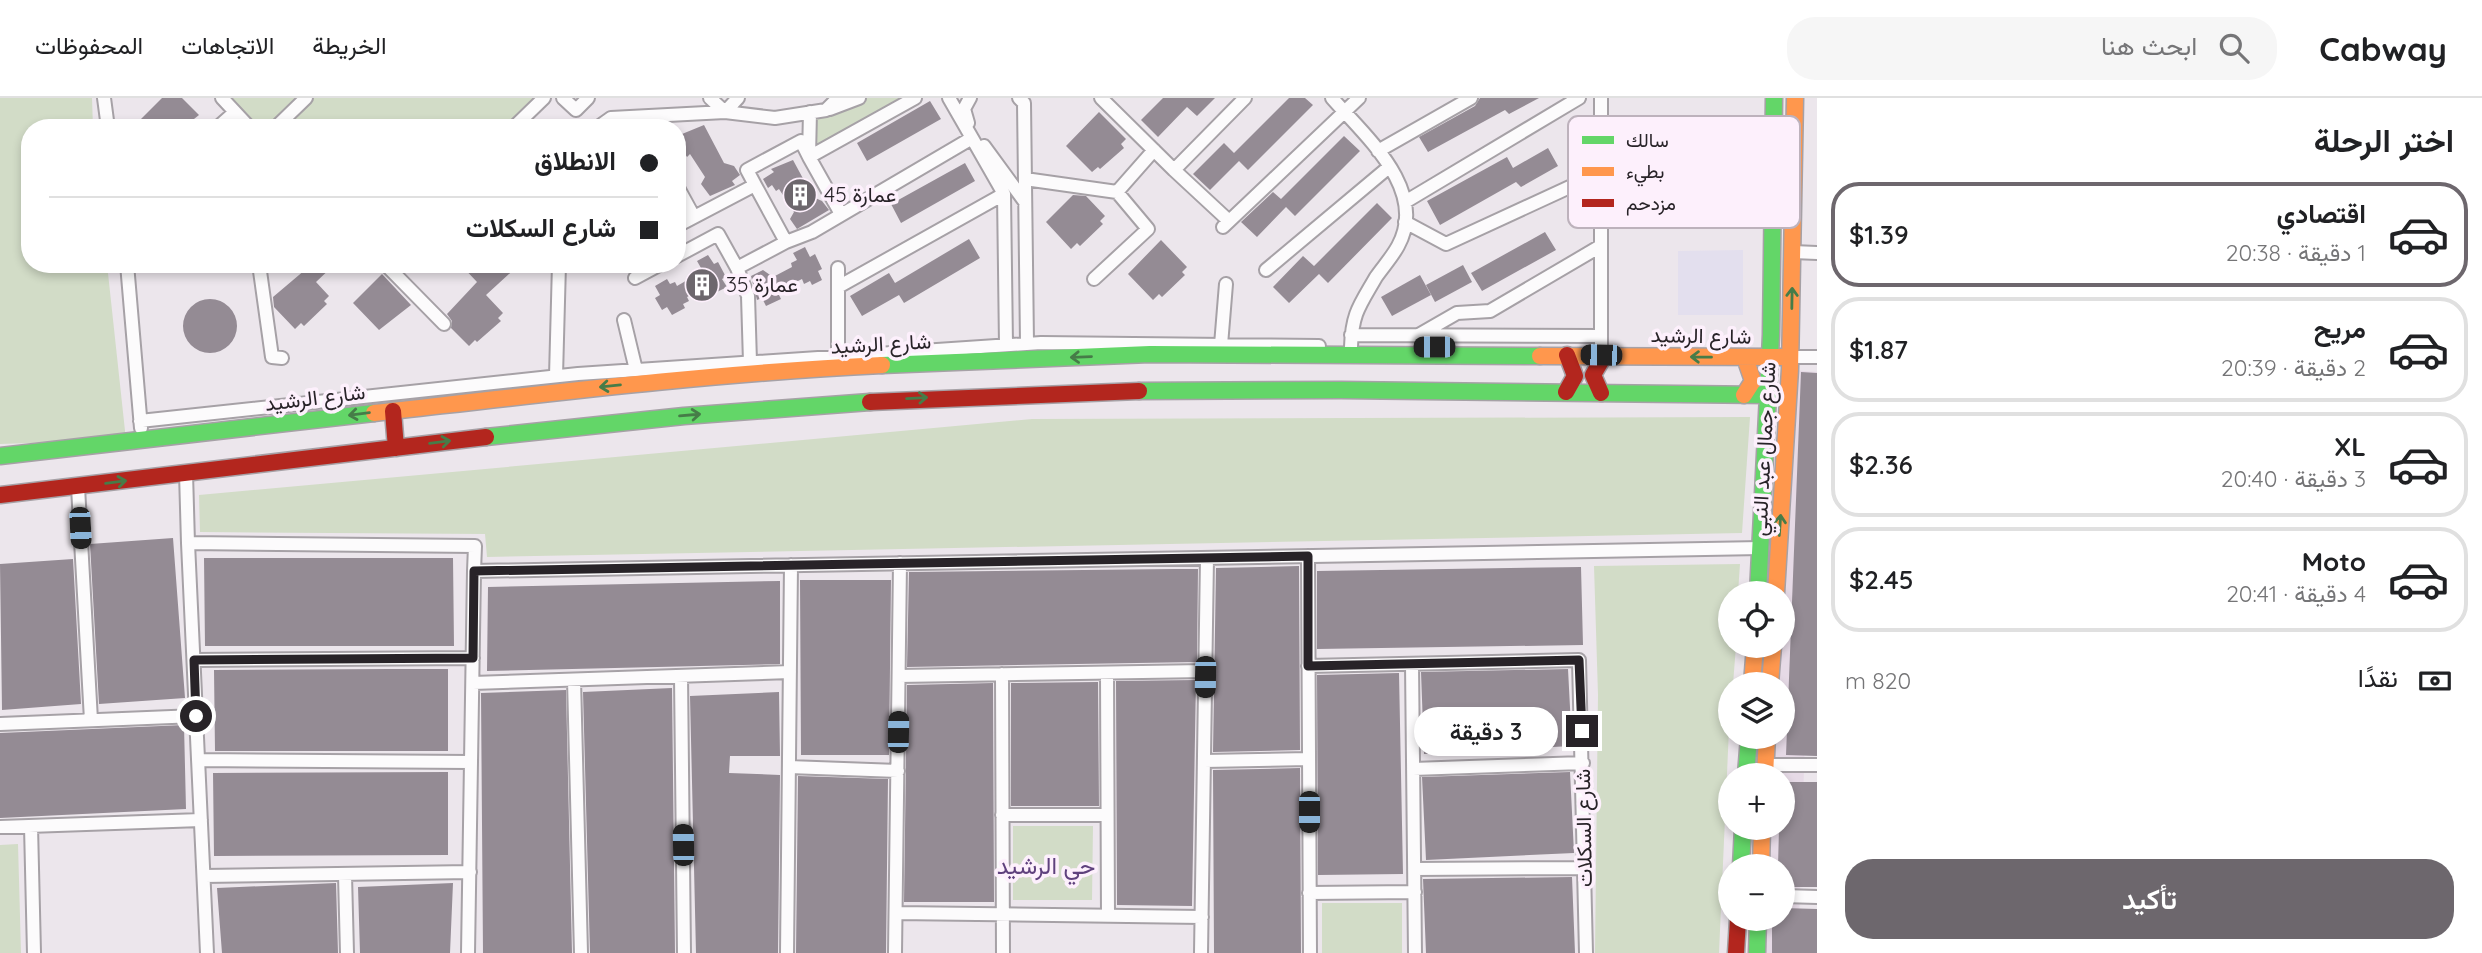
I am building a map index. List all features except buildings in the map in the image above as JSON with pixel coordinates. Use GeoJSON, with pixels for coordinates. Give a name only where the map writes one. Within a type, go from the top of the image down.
{"type":"FeatureCollection","features":[{"type":"Feature","properties":{"kind":"street"},"geometry":{"type":"LineString","coordinates":[[104,98],[107,119]]}},
{"type":"Feature","properties":{"kind":"street"},"geometry":{"type":"LineString","coordinates":[[222,98],[242,119]]}},
{"type":"Feature","properties":{"kind":"street"},"geometry":{"type":"LineString","coordinates":[[284,119],[306,98]]}},
{"type":"Feature","properties":{"kind":"street"},"geometry":{"type":"LineString","coordinates":[[522,119],[544,98]]}},
{"type":"Feature","properties":{"kind":"street"},"geometry":{"type":"LineString","coordinates":[[563,98],[576,110],[589,98]]}},
{"type":"Feature","properties":{"kind":"street"},"geometry":{"type":"LineString","coordinates":[[710,98],[725,112]]}},
{"type":"Feature","properties":{"kind":"street"},"geometry":{"type":"LineString","coordinates":[[725,112],[738,98]]}},
{"type":"Feature","properties":{"kind":"street"},"geometry":{"type":"LineString","coordinates":[[826,110],[838,98]]}},
{"type":"Feature","properties":{"kind":"street"},"geometry":{"type":"LineString","coordinates":[[672,119],[725,112],[775,118],[826,110],[859,98]]}},
{"type":"Feature","properties":{"kind":"street"},"geometry":{"type":"LineString","coordinates":[[809,157],[915,98]]}},
{"type":"Feature","properties":{"kind":"street"},"geometry":{"type":"LineString","coordinates":[[948,98],[1004,194],[1006,345]]}},
{"type":"Feature","properties":{"kind":"street"},"geometry":{"type":"LineString","coordinates":[[970,98],[964,108],[967,121],[1025,202]]}},
{"type":"Feature","properties":{"kind":"street"},"geometry":{"type":"LineString","coordinates":[[1019,98],[1024,103],[1027,343]]}},
{"type":"Feature","properties":{"kind":"street"},"geometry":{"type":"LineString","coordinates":[[1101,98],[1226,224],[1359,98]]}},
{"type":"Feature","properties":{"kind":"street"},"geometry":{"type":"LineString","coordinates":[[1174,170],[1245,98]]}},
{"type":"Feature","properties":{"kind":"street"},"geometry":{"type":"LineString","coordinates":[[1332,98],[1389,167],[1408,210],[1399,244],[1357,306],[1351,341]]}},
{"type":"Feature","properties":{"kind":"street"},"geometry":{"type":"LineString","coordinates":[[1378,151],[1471,98]]}},
{"type":"Feature","properties":{"kind":"street"},"geometry":{"type":"LineString","coordinates":[[1405,202],[1579,98]]}},
{"type":"Feature","properties":{"kind":"street"},"geometry":{"type":"LineString","coordinates":[[1601,98],[1601,116]]}},
{"type":"Feature","properties":{"kind":"street","name":"شارع جمال عبد النبي"},"geometry":{"type":"LineString","coordinates":[[1774,98],[1774,116]]}},
{"type":"Feature","properties":{"kind":"street","name":"شارع جمال عبد النبي"},"geometry":{"type":"LineString","coordinates":[[1796,98],[1796,116]]}},
{"type":"Feature","properties":{"kind":"street"},"geometry":{"type":"LineString","coordinates":[[227,119],[235,112]]}},
{"type":"Feature","properties":{"kind":"street"},"geometry":{"type":"LineString","coordinates":[[809,157],[810,112]]}},
{"type":"Feature","properties":{"kind":"street"},"geometry":{"type":"LineString","coordinates":[[737,268],[786,242],[813,232],[972,138]]}},
{"type":"Feature","properties":{"kind":"street"},"geometry":{"type":"LineString","coordinates":[[786,242],[747,170],[801,141],[841,214]]}},
{"type":"Feature","properties":{"kind":"street"},"geometry":{"type":"LineString","coordinates":[[1117,192],[1154,150]]}},
{"type":"Feature","properties":{"kind":"street"},"geometry":{"type":"LineString","coordinates":[[1266,271],[1389,167]]}},
{"type":"Feature","properties":{"kind":"street"},"geometry":{"type":"LineString","coordinates":[[1025,179],[1117,192],[1148,229],[1094,279]]}},
{"type":"Feature","properties":{"kind":"street"},"geometry":{"type":"LineString","coordinates":[[686,221],[755,185]]}},
{"type":"Feature","properties":{"kind":"street"},"geometry":{"type":"LineString","coordinates":[[1405,222],[1446,244],[1568,188]]}},
{"type":"Feature","properties":{"kind":"street"},"geometry":{"type":"LineString","coordinates":[[838,287],[1004,194]]}},
{"type":"Feature","properties":{"kind":"street"},"geometry":{"type":"LineString","coordinates":[[686,202],[694,217]]}},
{"type":"Feature","properties":{"kind":"street"},"geometry":{"type":"LineString","coordinates":[[1599,228],[1602,349],[1594,375],[1601,393]]}},
{"type":"Feature","properties":{"kind":"street","name":"شارع جمال عبد النبي"},"geometry":{"type":"LineString","coordinates":[[1759,581],[1768,395],[1771,228]]}},
{"type":"Feature","properties":{"kind":"street","name":"شارع جمال عبد النبي"},"geometry":{"type":"LineString","coordinates":[[1777,581],[1790,357],[1793,228]]}},
{"type":"Feature","properties":{"kind":"street"},"geometry":{"type":"LineString","coordinates":[[686,251],[718,233],[737,268],[748,296],[750,362]]}},
{"type":"Feature","properties":{"kind":"street"},"geometry":{"type":"LineString","coordinates":[[1417,337],[1457,313],[1490,311],[1599,247]]}},
{"type":"Feature","properties":{"kind":"street"},"geometry":{"type":"LineString","coordinates":[[1793,252],[1817,253]]}},
{"type":"Feature","properties":{"kind":"street"},"geometry":{"type":"LineString","coordinates":[[838,268],[838,356]]}},
{"type":"Feature","properties":{"kind":"street"},"geometry":{"type":"LineString","coordinates":[[128,273],[142,440]]}},
{"type":"Feature","properties":{"kind":"street"},"geometry":{"type":"LineString","coordinates":[[260,273],[272,357],[282,358]]}},
{"type":"Feature","properties":{"kind":"street"},"geometry":{"type":"LineString","coordinates":[[394,273],[444,324]]}},
{"type":"Feature","properties":{"kind":"street"},"geometry":{"type":"LineString","coordinates":[[556,376],[559,273]]}},
{"type":"Feature","properties":{"kind":"street"},"geometry":{"type":"LineString","coordinates":[[635,278],[644,273]]}},
{"type":"Feature","properties":{"kind":"street"},"geometry":{"type":"LineString","coordinates":[[1221,345],[1226,284]]}},
{"type":"Feature","properties":{"kind":"street"},"geometry":{"type":"LineString","coordinates":[[624,320],[636,370]]}},
{"type":"Feature","properties":{"kind":"street"},"geometry":{"type":"LineString","coordinates":[[140,421],[556,376],[1027,343],[1221,345],[1417,337],[1602,349]]}},
{"type":"Feature","properties":{"kind":"street"},"geometry":{"type":"LineString","coordinates":[[1351,341],[1602,349]]}},
{"type":"Feature","properties":{"kind":"street","name":"شارع الرشيد"},"geometry":{"type":"LineString","coordinates":[[0,456],[693,377],[905,363],[1150,354],[1567,355],[1602,349],[1745,358],[1790,357]]}},
{"type":"Feature","properties":{"kind":"street"},"geometry":{"type":"LineString","coordinates":[[1566,392],[1575,376],[1567,355]]}},
{"type":"Feature","properties":{"kind":"street"},"geometry":{"type":"LineString","coordinates":[[1790,357],[1817,358]]}},
{"type":"Feature","properties":{"kind":"street"},"geometry":{"type":"LineString","coordinates":[[1744,395],[1751,388],[1754,379],[1745,358]]}},
{"type":"Feature","properties":{"kind":"street"},"geometry":{"type":"LineString","coordinates":[[0,495],[696,414],[1017,393],[1223,389],[1768,395]]}},
{"type":"Feature","properties":{"kind":"street"},"geometry":{"type":"LineString","coordinates":[[393,411],[396,447]]}},
{"type":"Feature","properties":{"kind":"street"},"geometry":{"type":"LineString","coordinates":[[186,473],[207,953]]}},
{"type":"Feature","properties":{"kind":"street"},"geometry":{"type":"LineString","coordinates":[[78,487],[91,720]]}},
{"type":"Feature","properties":{"kind":"street"},"geometry":{"type":"LineString","coordinates":[[188,543],[475,547],[468,953]]}},
{"type":"Feature","properties":{"kind":"street"},"geometry":{"type":"LineString","coordinates":[[474,571],[1761,548]]}},
{"type":"Feature","properties":{"kind":"street"},"geometry":{"type":"LineString","coordinates":[[1308,556],[1310,953]]}},
{"type":"Feature","properties":{"kind":"street"},"geometry":{"type":"LineString","coordinates":[[1201,953],[1207,558]]}},
{"type":"Feature","properties":{"kind":"street"},"geometry":{"type":"LineString","coordinates":[[895,953],[900,563]]}},
{"type":"Feature","properties":{"kind":"street"},"geometry":{"type":"LineString","coordinates":[[788,953],[791,565]]}},
{"type":"Feature","properties":{"kind":"street"},"geometry":{"type":"LineString","coordinates":[[194,660],[473,658]]}},
{"type":"Feature","properties":{"kind":"street","name":"شارع السكلات"},"geometry":{"type":"LineString","coordinates":[[1412,664],[1579,660],[1587,953]]}},
{"type":"Feature","properties":{"kind":"street"},"geometry":{"type":"LineString","coordinates":[[1308,666],[1412,664],[1415,953]]}},
{"type":"Feature","properties":{"kind":"street"},"geometry":{"type":"LineString","coordinates":[[899,676],[1205,671]]}},
{"type":"Feature","properties":{"kind":"street"},"geometry":{"type":"LineString","coordinates":[[472,683],[790,673]]}},
{"type":"Feature","properties":{"kind":"street"},"geometry":{"type":"LineString","coordinates":[[1107,673],[1108,916]]}},
{"type":"Feature","properties":{"kind":"street"},"geometry":{"type":"LineString","coordinates":[[1002,674],[1003,953]]}},
{"type":"Feature","properties":{"kind":"street"},"geometry":{"type":"LineString","coordinates":[[681,676],[684,953]]}},
{"type":"Feature","properties":{"kind":"street"},"geometry":{"type":"LineString","coordinates":[[573,680],[581,953]]}},
{"type":"Feature","properties":{"kind":"street"},"geometry":{"type":"LineString","coordinates":[[0,724],[196,716]]}},
{"type":"Feature","properties":{"kind":"street"},"geometry":{"type":"LineString","coordinates":[[1204,761],[1309,759]]}},
{"type":"Feature","properties":{"kind":"street"},"geometry":{"type":"LineString","coordinates":[[198,760],[471,762]]}},
{"type":"Feature","properties":{"kind":"street"},"geometry":{"type":"LineString","coordinates":[[1413,769],[1583,763]]}},
{"type":"Feature","properties":{"kind":"street"},"geometry":{"type":"LineString","coordinates":[[1795,767],[1817,765]]}},
{"type":"Feature","properties":{"kind":"street"},"geometry":{"type":"LineString","coordinates":[[789,767],[898,771]]}},
{"type":"Feature","properties":{"kind":"street"},"geometry":{"type":"LineString","coordinates":[[1002,815],[1107,815]]}},
{"type":"Feature","properties":{"kind":"street"},"geometry":{"type":"LineString","coordinates":[[0,827],[201,820]]}},
{"type":"Feature","properties":{"kind":"street"},"geometry":{"type":"LineString","coordinates":[[31,826],[34,953]]}},
{"type":"Feature","properties":{"kind":"street"},"geometry":{"type":"LineString","coordinates":[[1414,869],[1585,868]]}},
{"type":"Feature","properties":{"kind":"street"},"geometry":{"type":"LineString","coordinates":[[204,876],[470,872]]}},
{"type":"Feature","properties":{"kind":"street"},"geometry":{"type":"LineString","coordinates":[[345,875],[348,953]]}},
{"type":"Feature","properties":{"kind":"street"},"geometry":{"type":"LineString","coordinates":[[1309,893],[1415,892]]}},
{"type":"Feature","properties":{"kind":"street"},"geometry":{"type":"LineString","coordinates":[[1795,896],[1817,897]]}},
{"type":"Feature","properties":{"kind":"street"},"geometry":{"type":"LineString","coordinates":[[896,913],[1202,917]]}},
{"type":"Feature","properties":{"kind":"street"},"geometry":{"type":"LineString","coordinates":[[1736,953],[1737,931]]}},
{"type":"Feature","properties":{"kind":"street"},"geometry":{"type":"LineString","coordinates":[[1757,953],[1758,931]]}},
{"type":"Feature","properties":{"kind":"shaded area"},"geometry":{"type":"Polygon","coordinates":[[[1743,250],[1743,315],[1678,315],[1678,251],[1743,250]]]}},
{"type":"Feature","properties":{"kind":"shaded area"},"geometry":{"type":"Polygon","coordinates":[[[1791,370],[1817,372],[1798,953],[1762,953],[1763,931],[1795,931],[1795,854],[1767,854],[1767,840],[1795,840],[1795,763],[1772,763],[1772,749],[1795,749],[1795,672],[1776,672],[1776,658],[1795,658],[1795,581],[1785,581],[1791,370]]]}},
{"type":"Feature","properties":{"kind":"green space"},"geometry":{"type":"Polygon","coordinates":[[[0,98],[92,98],[93,119],[21,119],[21,273],[108,273],[126,440],[0,444],[0,98]]]}},
{"type":"Feature","properties":{"kind":"green space"},"geometry":{"type":"Polygon","coordinates":[[[222,98],[544,98],[522,119],[242,119],[222,98]]]}},
{"type":"Feature","properties":{"kind":"green space"},"geometry":{"type":"Polygon","coordinates":[[[838,98],[915,98],[809,157],[810,112],[838,98]]]}},
{"type":"Feature","properties":{"kind":"green space"},"geometry":{"type":"Polygon","coordinates":[[[1750,417],[1742,533],[487,557],[485,534],[200,532],[199,495],[1032,419],[1750,417]]]}},
{"type":"Feature","properties":{"kind":"green space"},"geometry":{"type":"Polygon","coordinates":[[[1740,564],[1739,581],[1718,581],[1718,658],[1735,658],[1734,672],[1718,672],[1718,749],[1728,749],[1727,763],[1718,763],[1718,840],[1724,840],[1723,854],[1718,854],[1719,953],[1595,953],[1598,695],[1594,566],[1740,564]]]}},
{"type":"Feature","properties":{"kind":"green space"},"geometry":{"type":"Polygon","coordinates":[[[1013,826],[1093,826],[1092,900],[1013,900],[1013,826]]]}},
{"type":"Feature","properties":{"kind":"green space"},"geometry":{"type":"Polygon","coordinates":[[[18,844],[21,953],[0,953],[0,845],[18,844]]]}},
{"type":"Feature","properties":{"kind":"green space"},"geometry":{"type":"Polygon","coordinates":[[[1322,903],[1402,903],[1402,953],[1322,953],[1322,903]]]}},
{"type":"Feature","properties":{"kind":"traffic: fast"},"geometry":{"type":"LineString","coordinates":[[1774,98],[1774,116]]}},
{"type":"Feature","properties":{"kind":"traffic: fast"},"geometry":{"type":"LineString","coordinates":[[1759,581],[1771,335],[1772,228]]}},
{"type":"Feature","properties":{"kind":"traffic: fast"},"geometry":{"type":"LineString","coordinates":[[882,365],[1150,354],[1540,356]]}},
{"type":"Feature","properties":{"kind":"traffic: fast"},"geometry":{"type":"LineString","coordinates":[[1139,391],[1341,390],[1768,395]]}},
{"type":"Feature","properties":{"kind":"traffic: fast"},"geometry":{"type":"LineString","coordinates":[[486,437],[684,416],[870,402]]}},
{"type":"Feature","properties":{"kind":"traffic: fast"},"geometry":{"type":"LineString","coordinates":[[0,456],[374,413]]}},
{"type":"Feature","properties":{"kind":"traffic: fast"},"geometry":{"type":"LineString","coordinates":[[1747,763],[1748,749]]}},
{"type":"Feature","properties":{"kind":"traffic: fast"},"geometry":{"type":"LineString","coordinates":[[1742,840],[1742,854]]}},
{"type":"Feature","properties":{"kind":"traffic: fast"},"geometry":{"type":"LineString","coordinates":[[1757,953],[1758,931]]}},
{"type":"Feature","properties":{"kind":"traffic: slow"},"geometry":{"type":"LineString","coordinates":[[1795,98],[1795,116]]}},
{"type":"Feature","properties":{"kind":"traffic: slow"},"geometry":{"type":"LineString","coordinates":[[1777,581],[1790,369],[1793,228]]}},
{"type":"Feature","properties":{"kind":"traffic: slow"},"geometry":{"type":"LineString","coordinates":[[1540,356],[1790,357]]}},
{"type":"Feature","properties":{"kind":"traffic: slow"},"geometry":{"type":"LineString","coordinates":[[1744,395],[1753,381],[1745,358]]}},
{"type":"Feature","properties":{"kind":"traffic: slow"},"geometry":{"type":"LineString","coordinates":[[374,413],[691,379],[882,365]]}},
{"type":"Feature","properties":{"kind":"traffic: slow"},"geometry":{"type":"LineString","coordinates":[[1753,672],[1754,658]]}},
{"type":"Feature","properties":{"kind":"traffic: slow"},"geometry":{"type":"LineString","coordinates":[[1771,672],[1772,658]]}},
{"type":"Feature","properties":{"kind":"traffic: slow"},"geometry":{"type":"LineString","coordinates":[[1766,749],[1766,763]]}},
{"type":"Feature","properties":{"kind":"traffic: slow"},"geometry":{"type":"LineString","coordinates":[[1761,854],[1762,840]]}},
{"type":"Feature","properties":{"kind":"traffic: jam"},"geometry":{"type":"LineString","coordinates":[[1566,392],[1575,376],[1567,355]]}},
{"type":"Feature","properties":{"kind":"traffic: jam"},"geometry":{"type":"LineString","coordinates":[[1601,393],[1593,375],[1604,356]]}},
{"type":"Feature","properties":{"kind":"traffic: jam"},"geometry":{"type":"LineString","coordinates":[[870,402],[1139,391]]}},
{"type":"Feature","properties":{"kind":"traffic: jam"},"geometry":{"type":"LineString","coordinates":[[393,411],[396,448]]}},
{"type":"Feature","properties":{"kind":"traffic: jam"},"geometry":{"type":"LineString","coordinates":[[0,495],[486,437]]}},
{"type":"Feature","properties":{"kind":"traffic: jam"},"geometry":{"type":"LineString","coordinates":[[1736,953],[1737,931]]}},
{"type":"Feature","properties":{"kind":"place","name":"عمارة 45"},"geometry":{"type":"Point","coordinates":[800,195]}},
{"type":"Feature","properties":{"kind":"place","name":"عمارة 35"},"geometry":{"type":"Point","coordinates":[702,285]}},
{"type":"Feature","properties":{"kind":"district","name":"حي الرشيد"},"geometry":{"type":"Point","coordinates":[1046,866]}},
{"type":"Feature","properties":{"kind":"route"},"geometry":{"type":"LineString","coordinates":[[196,716],[194,660],[473,658],[474,571],[1308,556],[1308,666],[1579,660],[1582,731]]}}]}
